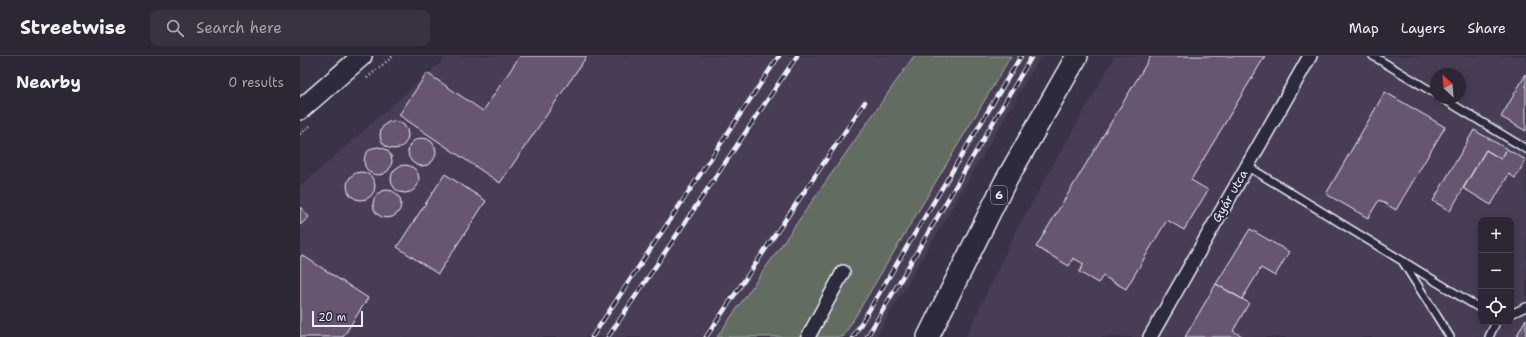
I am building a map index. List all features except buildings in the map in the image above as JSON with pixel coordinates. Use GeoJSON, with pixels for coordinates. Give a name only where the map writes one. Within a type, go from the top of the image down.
{"type":"FeatureCollection","features":[{"type":"Feature","properties":{"kind":"main road","name":"6"},"geometry":{"type":"LineString","coordinates":[[928,337],[1004,184],[1077,56]]}},
{"type":"Feature","properties":{"kind":"main road"},"geometry":{"type":"LineString","coordinates":[[300,110],[357,58]]}},
{"type":"Feature","properties":{"kind":"street","name":"Gyár utca"},"geometry":{"type":"LineString","coordinates":[[1150,337],[1310,56]]}},
{"type":"Feature","properties":{"kind":"street"},"geometry":{"type":"LineString","coordinates":[[808,337],[843,272]]}},
{"type":"Feature","properties":{"kind":"lane"},"geometry":{"type":"LineString","coordinates":[[1373,56],[1430,90]]}},
{"type":"Feature","properties":{"kind":"lane"},"geometry":{"type":"LineString","coordinates":[[1452,104],[1526,149]]}},
{"type":"Feature","properties":{"kind":"lane"},"geometry":{"type":"LineString","coordinates":[[1247,166],[1478,307]]}},
{"type":"Feature","properties":{"kind":"lane"},"geometry":{"type":"LineString","coordinates":[[1402,260],[1450,337]]}},
{"type":"Feature","properties":{"kind":"lane"},"geometry":{"type":"LineString","coordinates":[[1514,313],[1526,307]]}},
{"type":"Feature","properties":{"kind":"lane"},"geometry":{"type":"LineString","coordinates":[[1489,337],[1495,325]]}},
{"type":"Feature","properties":{"kind":"shaded area"},"geometry":{"type":"Polygon","coordinates":[[[448,56],[914,56],[717,337],[300,337],[300,187],[448,56]]]}},
{"type":"Feature","properties":{"kind":"shaded area"},"geometry":{"type":"Polygon","coordinates":[[[914,56],[1011,56],[843,337],[717,337],[914,56]]]}},
{"type":"Feature","properties":{"kind":"shaded area"},"geometry":{"type":"Polygon","coordinates":[[[1011,56],[1041,56],[876,337],[843,337],[1011,56]]]}},
{"type":"Feature","properties":{"kind":"shaded area"},"geometry":{"type":"Polygon","coordinates":[[[1115,56],[1526,56],[1526,337],[966,337],[1016,231],[1115,56]]]}},
{"type":"Feature","properties":{"kind":"railway"},"geometry":{"type":"LineString","coordinates":[[592,337],[779,56]]}},
{"type":"Feature","properties":{"kind":"railway"},"geometry":{"type":"LineString","coordinates":[[608,337],[797,56]]}},
{"type":"Feature","properties":{"kind":"railway"},"geometry":{"type":"LineString","coordinates":[[853,337],[1021,56]]}},
{"type":"Feature","properties":{"kind":"railway"},"geometry":{"type":"LineString","coordinates":[[867,337],[1032,56]]}},
{"type":"Feature","properties":{"kind":"railway"},"geometry":{"type":"LineString","coordinates":[[706,337],[865,102]]}}]}
